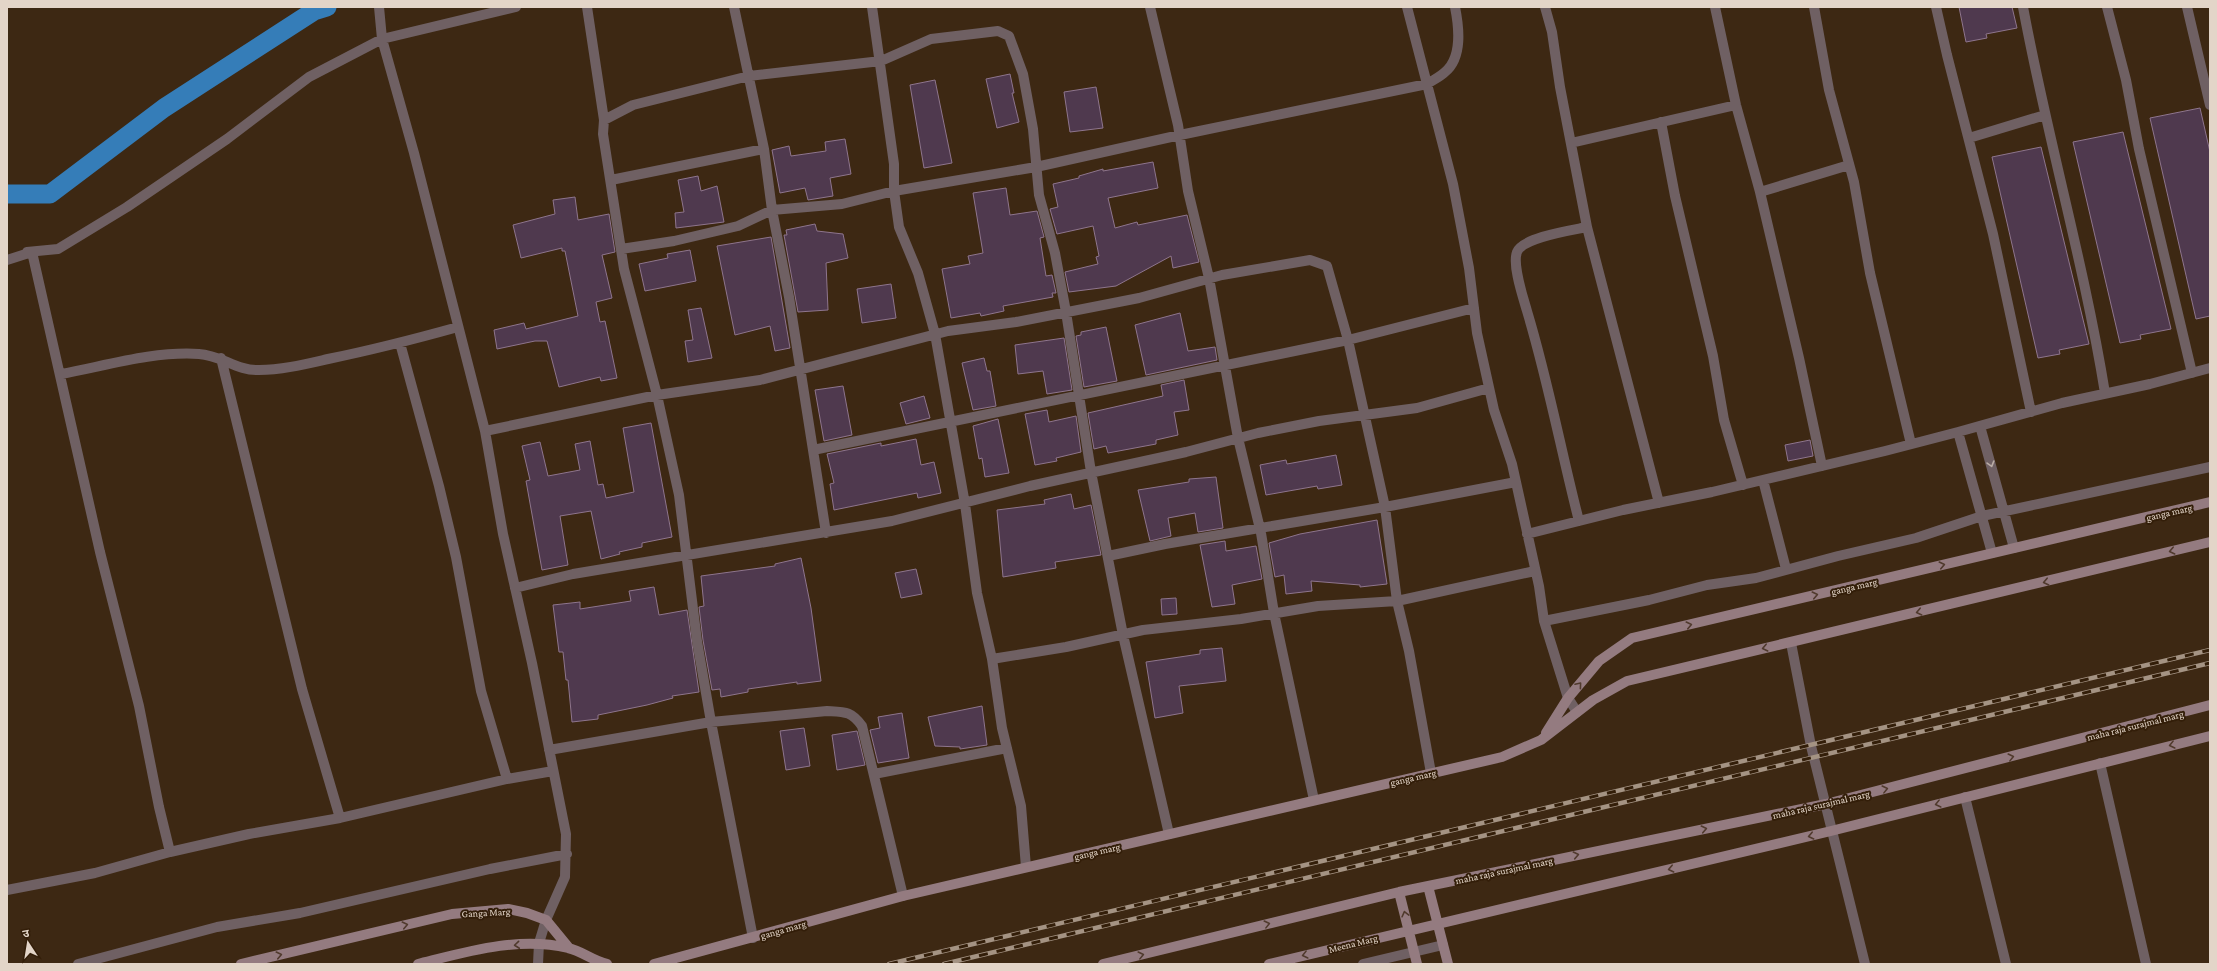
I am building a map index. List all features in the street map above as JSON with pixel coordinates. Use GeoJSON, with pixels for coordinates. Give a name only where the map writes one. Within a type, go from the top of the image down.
{"type":"FeatureCollection","features":[{"type":"Feature","properties":{"kind":"street"},"geometry":{"type":"LineString","coordinates":[[379,7],[382,39],[414,153],[485,431],[503,534],[566,834],[567,854],[565,877],[546,920],[539,943],[538,964]]}},
{"type":"Feature","properties":{"kind":"street"},"geometry":{"type":"LineString","coordinates":[[7,254],[58,249],[108,218],[227,139],[309,77],[382,39],[516,7]]}},
{"type":"Feature","properties":{"kind":"street"},"geometry":{"type":"LineString","coordinates":[[587,7],[604,120],[603,134],[621,249],[637,324],[657,395],[679,495],[685,556],[711,722],[753,938]]}},
{"type":"Feature","properties":{"kind":"street"},"geometry":{"type":"LineString","coordinates":[[734,7],[764,148],[772,210],[789,297],[826,533]]}},
{"type":"Feature","properties":{"kind":"street"},"geometry":{"type":"LineString","coordinates":[[872,7],[881,61],[894,164],[894,192],[899,227],[918,273],[935,334],[965,504],[977,593],[992,659],[1002,728],[1021,806],[1026,867]]}},
{"type":"Feature","properties":{"kind":"street"},"geometry":{"type":"LineString","coordinates":[[1150,7],[1180,135],[1188,191],[1209,278],[1238,438],[1260,529],[1274,613],[1314,800]]}},
{"type":"Feature","properties":{"kind":"street"},"geometry":{"type":"LineString","coordinates":[[1407,7],[1454,184],[1469,268],[1477,333],[1489,388],[1516,482],[1544,621],[1568,698],[1577,712]]}},
{"type":"Feature","properties":{"kind":"street"},"geometry":{"type":"LineString","coordinates":[[621,249],[674,240],[738,226],[772,210],[842,204],[894,192],[1036,167],[1180,135],[1427,84],[1446,72],[1454,59],[1459,43],[1455,7]]}},
{"type":"Feature","properties":{"kind":"street"},"geometry":{"type":"LineString","coordinates":[[1545,7],[1552,32],[1587,227],[1659,503]]}},
{"type":"Feature","properties":{"kind":"street"},"geometry":{"type":"LineString","coordinates":[[1715,7],[1736,105],[1760,192],[1822,466]]}},
{"type":"Feature","properties":{"kind":"street"},"geometry":{"type":"LineString","coordinates":[[1814,7],[1830,90],[1849,165],[1870,274],[1911,444]]}},
{"type":"Feature","properties":{"kind":"street"},"geometry":{"type":"LineString","coordinates":[[1936,7],[1946,55],[1993,234],[2031,412]]}},
{"type":"Feature","properties":{"kind":"street"},"geometry":{"type":"LineString","coordinates":[[2023,7],[2045,115],[2094,324],[2105,393]]}},
{"type":"Feature","properties":{"kind":"street"},"geometry":{"type":"LineString","coordinates":[[2107,7],[2126,80],[2141,157],[2192,373]]}},
{"type":"Feature","properties":{"kind":"street"},"geometry":{"type":"LineString","coordinates":[[2187,7],[2210,105]]}},
{"type":"Feature","properties":{"kind":"street"},"geometry":{"type":"LineString","coordinates":[[604,120],[633,105],[749,76],[881,61],[931,39],[998,31],[1009,36],[1023,74],[1033,129],[1039,195],[1055,253],[1080,395],[1091,472],[1123,634],[1169,834]]}},
{"type":"Feature","properties":{"kind":"street"},"geometry":{"type":"LineString","coordinates":[[1571,143],[1736,105]]}},
{"type":"Feature","properties":{"kind":"street"},"geometry":{"type":"LineString","coordinates":[[1969,138],[2045,115]]}},
{"type":"Feature","properties":{"kind":"street"},"geometry":{"type":"LineString","coordinates":[[1661,122],[1675,196],[1713,356],[1724,420],[1744,484]]}},
{"type":"Feature","properties":{"kind":"street"},"geometry":{"type":"LineString","coordinates":[[611,180],[764,148]]}},
{"type":"Feature","properties":{"kind":"street"},"geometry":{"type":"LineString","coordinates":[[1760,192],[1849,165]]}},
{"type":"Feature","properties":{"kind":"street"},"geometry":{"type":"LineString","coordinates":[[1579,521],[1538,347],[1524,300],[1515,261],[1518,251],[1524,245],[1550,235],[1587,227]]}},
{"type":"Feature","properties":{"kind":"street"},"geometry":{"type":"LineString","coordinates":[[7,260],[32,252]]}},
{"type":"Feature","properties":{"kind":"street"},"geometry":{"type":"LineString","coordinates":[[32,252],[61,374],[100,552],[140,706],[159,807],[170,852]]}},
{"type":"Feature","properties":{"kind":"street"},"geometry":{"type":"LineString","coordinates":[[485,431],[657,395],[760,380],[935,334],[1139,298],[1209,278],[1310,260],[1318,261],[1327,266],[1348,340],[1366,415],[1385,508],[1397,601],[1409,651],[1431,773]]}},
{"type":"Feature","properties":{"kind":"street"},"geometry":{"type":"LineString","coordinates":[[813,450],[1348,340],[1474,308]]}},
{"type":"Feature","properties":{"kind":"street"},"geometry":{"type":"LineString","coordinates":[[61,374],[173,354],[200,354],[221,358],[243,369],[260,370],[309,363],[400,343],[458,327]]}},
{"type":"Feature","properties":{"kind":"street"},"geometry":{"type":"LineString","coordinates":[[400,343],[439,486],[452,542],[480,691],[507,778]]}},
{"type":"Feature","properties":{"kind":"street"},"geometry":{"type":"LineString","coordinates":[[221,358],[302,689],[340,818]]}},
{"type":"Feature","properties":{"kind":"street"},"geometry":{"type":"LineString","coordinates":[[1527,534],[1822,466],[2105,393],[2210,368]]}},
{"type":"Feature","properties":{"kind":"street"},"geometry":{"type":"LineString","coordinates":[[515,588],[573,574],[826,533],[965,504],[1091,472],[1186,452],[1238,438],[1319,421],[1417,408],[1489,388]]}},
{"type":"Feature","properties":{"kind":"street"},"geometry":{"type":"LineString","coordinates":[[1980,426],[2014,548]]}},
{"type":"Feature","properties":{"kind":"street"},"geometry":{"type":"LineString","coordinates":[[1958,432],[1992,553]]}},
{"type":"Feature","properties":{"kind":"street"},"geometry":{"type":"LineString","coordinates":[[1544,621],[1649,600],[1707,585],[1756,578],[1786,569],[1916,538],[2004,510],[2210,467]]}},
{"type":"Feature","properties":{"kind":"street"},"geometry":{"type":"LineString","coordinates":[[1763,480],[1786,569]]}},
{"type":"Feature","properties":{"kind":"street"},"geometry":{"type":"LineString","coordinates":[[1108,556],[1165,544],[1385,508],[1516,482]]}},
{"type":"Feature","properties":{"kind":"street","name":"ganga marg"},"geometry":{"type":"LineString","coordinates":[[1541,740],[1568,698],[1599,661],[1632,638],[2210,502]]}},
{"type":"Feature","properties":{"kind":"street","name":"ganga marg"},"geometry":{"type":"LineString","coordinates":[[654,964],[903,896],[1502,757],[1541,740],[1593,700],[1627,681],[2210,542]]}},
{"type":"Feature","properties":{"kind":"street"},"geometry":{"type":"LineString","coordinates":[[992,659],[1123,634],[1318,606],[1397,601],[1535,571]]}},
{"type":"Feature","properties":{"kind":"street"},"geometry":{"type":"LineString","coordinates":[[1790,643],[1811,746],[1865,964]]}},
{"type":"Feature","properties":{"kind":"street","name":"maha raja surajmal marg"},"geometry":{"type":"LineString","coordinates":[[1103,964],[1399,892],[1826,804],[2210,705]]}},
{"type":"Feature","properties":{"kind":"street"},"geometry":{"type":"LineString","coordinates":[[549,750],[711,722],[827,711],[846,712],[854,715],[862,726],[903,896]]}},
{"type":"Feature","properties":{"kind":"street"},"geometry":{"type":"LineString","coordinates":[[1438,923],[1832,831],[2210,736]]}},
{"type":"Feature","properties":{"kind":"street"},"geometry":{"type":"LineString","coordinates":[[874,774],[1007,748]]}},
{"type":"Feature","properties":{"kind":"street"},"geometry":{"type":"LineString","coordinates":[[2100,763],[2146,964]]}},
{"type":"Feature","properties":{"kind":"street"},"geometry":{"type":"LineString","coordinates":[[7,890],[95,873],[170,852],[249,834],[340,818],[507,778],[553,771]]}},
{"type":"Feature","properties":{"kind":"street"},"geometry":{"type":"LineString","coordinates":[[1965,798],[2006,964]]}},
{"type":"Feature","properties":{"kind":"street"},"geometry":{"type":"LineString","coordinates":[[78,964],[217,927],[300,914],[490,868],[567,854]]}},
{"type":"Feature","properties":{"kind":"street"},"geometry":{"type":"LineString","coordinates":[[1428,886],[1448,964]]}},
{"type":"Feature","properties":{"kind":"street"},"geometry":{"type":"LineString","coordinates":[[1399,892],[1417,964]]}},
{"type":"Feature","properties":{"kind":"street","name":"Ganga Marg"},"geometry":{"type":"LineString","coordinates":[[241,964],[452,914],[508,908],[546,920]]}},
{"type":"Feature","properties":{"kind":"street"},"geometry":{"type":"LineString","coordinates":[[546,920],[569,948]]}},
{"type":"Feature","properties":{"kind":"street","name":"Meena Marg"},"geometry":{"type":"LineString","coordinates":[[1269,964],[1438,923]]}},
{"type":"Feature","properties":{"kind":"street"},"geometry":{"type":"LineString","coordinates":[[418,964],[477,949],[539,943],[569,948],[600,963],[607,964]]}},
{"type":"Feature","properties":{"kind":"street"},"geometry":{"type":"LineString","coordinates":[[1363,964],[1443,945]]}},
{"type":"Feature","properties":{"kind":"building"},"geometry":{"type":"Polygon","coordinates":[[[1959,7],[2012,7],[2017,28],[1986,34],[1987,38],[1966,42],[1959,7]]]}},
{"type":"Feature","properties":{"kind":"building"},"geometry":{"type":"Polygon","coordinates":[[[1010,74],[1014,93],[1012,93],[1019,122],[997,128],[986,79],[1010,74]]]}},
{"type":"Feature","properties":{"kind":"building"},"geometry":{"type":"Polygon","coordinates":[[[935,80],[952,163],[924,168],[910,85],[935,80]]]}},
{"type":"Feature","properties":{"kind":"building"},"geometry":{"type":"Polygon","coordinates":[[[1096,87],[1103,128],[1070,132],[1064,92],[1096,87]]]}},
{"type":"Feature","properties":{"kind":"building"},"geometry":{"type":"Polygon","coordinates":[[[2200,108],[2210,152],[2210,316],[2196,319],[2150,118],[2200,108]]]}},
{"type":"Feature","properties":{"kind":"building"},"geometry":{"type":"Polygon","coordinates":[[[2123,132],[2171,329],[2140,335],[2141,339],[2120,343],[2073,142],[2123,132]]]}},
{"type":"Feature","properties":{"kind":"building"},"geometry":{"type":"Polygon","coordinates":[[[845,139],[851,174],[830,178],[833,196],[808,200],[805,188],[780,193],[772,150],[789,146],[791,156],[826,151],[825,142],[845,139]]]}},
{"type":"Feature","properties":{"kind":"building"},"geometry":{"type":"Polygon","coordinates":[[[2041,147],[2089,344],[2059,350],[2060,354],[2038,358],[1992,157],[2041,147]]]}},
{"type":"Feature","properties":{"kind":"building"},"geometry":{"type":"Polygon","coordinates":[[[1153,162],[1158,188],[1108,198],[1115,228],[1137,222],[1138,225],[1187,215],[1199,262],[1173,268],[1171,256],[1116,286],[1069,292],[1065,272],[1098,264],[1096,257],[1099,256],[1093,226],[1057,234],[1050,209],[1058,207],[1053,184],[1079,178],[1079,176],[1103,169],[1103,171],[1153,162]]]}},
{"type":"Feature","properties":{"kind":"building"},"geometry":{"type":"Polygon","coordinates":[[[698,176],[701,191],[717,186],[724,222],[676,228],[675,213],[684,212],[678,180],[698,176]]]}},
{"type":"Feature","properties":{"kind":"building"},"geometry":{"type":"Polygon","coordinates":[[[1006,188],[1010,215],[1037,211],[1044,237],[1040,238],[1046,276],[1052,275],[1056,293],[1052,293],[1053,297],[1003,306],[1004,311],[981,316],[980,313],[951,318],[942,269],[970,264],[968,256],[983,253],[973,193],[1006,188]]]}},
{"type":"Feature","properties":{"kind":"building"},"geometry":{"type":"Polygon","coordinates":[[[575,197],[578,220],[609,214],[615,252],[602,255],[612,298],[596,302],[600,322],[605,321],[617,378],[601,381],[600,377],[559,387],[547,341],[535,341],[497,349],[494,330],[524,323],[526,329],[578,316],[565,251],[562,251],[562,248],[521,258],[513,225],[555,214],[553,200],[575,197]]]}},
{"type":"Feature","properties":{"kind":"building"},"geometry":{"type":"Polygon","coordinates":[[[815,224],[817,231],[843,234],[848,258],[826,263],[828,310],[798,312],[784,235],[787,235],[786,230],[815,224]]]}},
{"type":"Feature","properties":{"kind":"building"},"geometry":{"type":"Polygon","coordinates":[[[771,237],[790,348],[775,351],[770,326],[735,335],[717,246],[771,237]]]}},
{"type":"Feature","properties":{"kind":"building"},"geometry":{"type":"Polygon","coordinates":[[[690,250],[696,281],[645,291],[639,264],[668,258],[667,254],[690,250]]]}},
{"type":"Feature","properties":{"kind":"building"},"geometry":{"type":"Polygon","coordinates":[[[891,284],[896,318],[862,323],[857,289],[891,284]]]}},
{"type":"Feature","properties":{"kind":"building"},"geometry":{"type":"Polygon","coordinates":[[[701,308],[712,358],[688,362],[685,341],[693,340],[688,310],[701,308]]]}},
{"type":"Feature","properties":{"kind":"building"},"geometry":{"type":"Polygon","coordinates":[[[1180,313],[1188,351],[1215,347],[1217,360],[1146,375],[1135,325],[1180,313]]]}},
{"type":"Feature","properties":{"kind":"building"},"geometry":{"type":"Polygon","coordinates":[[[1106,327],[1117,381],[1084,387],[1076,336],[1081,335],[1081,332],[1106,327]]]}},
{"type":"Feature","properties":{"kind":"building"},"geometry":{"type":"Polygon","coordinates":[[[1064,338],[1072,390],[1047,394],[1043,371],[1018,374],[1015,345],[1064,338]]]}},
{"type":"Feature","properties":{"kind":"building"},"geometry":{"type":"Polygon","coordinates":[[[984,358],[987,371],[990,371],[996,406],[973,410],[962,363],[984,358]]]}},
{"type":"Feature","properties":{"kind":"building"},"geometry":{"type":"Polygon","coordinates":[[[1184,380],[1189,410],[1174,412],[1178,435],[1156,440],[1156,444],[1108,453],[1106,446],[1094,449],[1088,413],[1163,396],[1161,385],[1184,380]]]}},
{"type":"Feature","properties":{"kind":"building"},"geometry":{"type":"Polygon","coordinates":[[[843,386],[852,435],[824,441],[815,390],[843,386]]]}},
{"type":"Feature","properties":{"kind":"building"},"geometry":{"type":"Polygon","coordinates":[[[924,396],[930,418],[906,424],[900,403],[924,396]]]}},
{"type":"Feature","properties":{"kind":"building"},"geometry":{"type":"Polygon","coordinates":[[[1047,410],[1049,422],[1076,416],[1081,452],[1056,458],[1057,461],[1035,465],[1025,414],[1047,410]]]}},
{"type":"Feature","properties":{"kind":"building"},"geometry":{"type":"Polygon","coordinates":[[[998,419],[1009,473],[985,477],[982,458],[979,459],[973,426],[998,419]]]}},
{"type":"Feature","properties":{"kind":"building"},"geometry":{"type":"Polygon","coordinates":[[[651,423],[672,537],[642,543],[642,547],[619,552],[620,554],[601,559],[591,511],[560,516],[568,565],[542,570],[526,481],[530,480],[522,446],[540,442],[548,476],[580,470],[575,444],[590,441],[598,485],[603,484],[606,498],[634,492],[623,428],[651,423]]]}},
{"type":"Feature","properties":{"kind":"building"},"geometry":{"type":"Polygon","coordinates":[[[916,439],[921,465],[934,462],[941,493],[918,498],[917,493],[834,510],[830,484],[834,483],[827,454],[881,443],[881,446],[916,439]]]}},
{"type":"Feature","properties":{"kind":"building"},"geometry":{"type":"Polygon","coordinates":[[[1810,440],[1813,456],[1788,461],[1785,445],[1810,440]]]}},
{"type":"Feature","properties":{"kind":"building"},"geometry":{"type":"Polygon","coordinates":[[[1336,455],[1342,485],[1318,489],[1317,486],[1266,495],[1260,465],[1286,460],[1287,464],[1336,455]]]}},
{"type":"Feature","properties":{"kind":"building"},"geometry":{"type":"Polygon","coordinates":[[[1216,477],[1223,528],[1198,532],[1195,513],[1168,518],[1171,536],[1150,541],[1138,490],[1189,482],[1189,479],[1216,477]]]}},
{"type":"Feature","properties":{"kind":"building"},"geometry":{"type":"Polygon","coordinates":[[[1071,494],[1074,509],[1091,505],[1101,555],[1055,562],[1056,568],[1003,577],[997,510],[1045,504],[1044,500],[1071,494]]]}},
{"type":"Feature","properties":{"kind":"building"},"geometry":{"type":"Polygon","coordinates":[[[1377,520],[1387,584],[1360,587],[1360,585],[1311,581],[1312,591],[1286,594],[1284,575],[1275,577],[1269,543],[1300,534],[1377,520]]]}},
{"type":"Feature","properties":{"kind":"building"},"geometry":{"type":"Polygon","coordinates":[[[1225,541],[1226,551],[1256,546],[1262,579],[1232,585],[1235,604],[1212,607],[1200,545],[1225,541]]]}},
{"type":"Feature","properties":{"kind":"building"},"geometry":{"type":"Polygon","coordinates":[[[801,558],[811,608],[821,681],[797,684],[797,682],[748,689],[748,692],[721,697],[720,689],[712,690],[703,640],[699,607],[704,606],[701,576],[775,566],[775,564],[801,558]]]}},
{"type":"Feature","properties":{"kind":"building"},"geometry":{"type":"Polygon","coordinates":[[[916,569],[922,594],[901,598],[895,573],[916,569]]]}},
{"type":"Feature","properties":{"kind":"building"},"geometry":{"type":"Polygon","coordinates":[[[654,587],[659,615],[687,610],[699,692],[672,696],[673,698],[647,705],[598,715],[598,719],[572,722],[568,680],[566,680],[563,652],[559,652],[553,605],[580,602],[580,609],[631,601],[629,591],[654,587]]]}},
{"type":"Feature","properties":{"kind":"building"},"geometry":{"type":"Polygon","coordinates":[[[1176,598],[1177,614],[1162,615],[1161,599],[1176,598]]]}},
{"type":"Feature","properties":{"kind":"building"},"geometry":{"type":"Polygon","coordinates":[[[1222,648],[1226,681],[1179,686],[1183,713],[1155,718],[1146,662],[1200,654],[1200,650],[1222,648]]]}},
{"type":"Feature","properties":{"kind":"building"},"geometry":{"type":"Polygon","coordinates":[[[982,706],[987,745],[960,749],[960,747],[935,746],[928,717],[982,706]]]}},
{"type":"Feature","properties":{"kind":"building"},"geometry":{"type":"Polygon","coordinates":[[[902,713],[909,758],[878,763],[870,730],[880,728],[878,717],[902,713]]]}},
{"type":"Feature","properties":{"kind":"building"},"geometry":{"type":"Polygon","coordinates":[[[804,728],[810,766],[786,770],[780,731],[804,728]]]}},
{"type":"Feature","properties":{"kind":"building"},"geometry":{"type":"Polygon","coordinates":[[[857,731],[865,765],[837,770],[832,735],[857,731]]]}},
{"type":"Feature","properties":{"kind":"waterway"},"geometry":{"type":"LineString","coordinates":[[7,194],[50,194],[164,108],[314,11],[327,7]]}},
{"type":"Feature","properties":{"kind":"railway"},"geometry":{"type":"LineString","coordinates":[[889,964],[2210,650]]}},
{"type":"Feature","properties":{"kind":"railway"},"geometry":{"type":"LineString","coordinates":[[944,964],[2210,663]]}}]}
